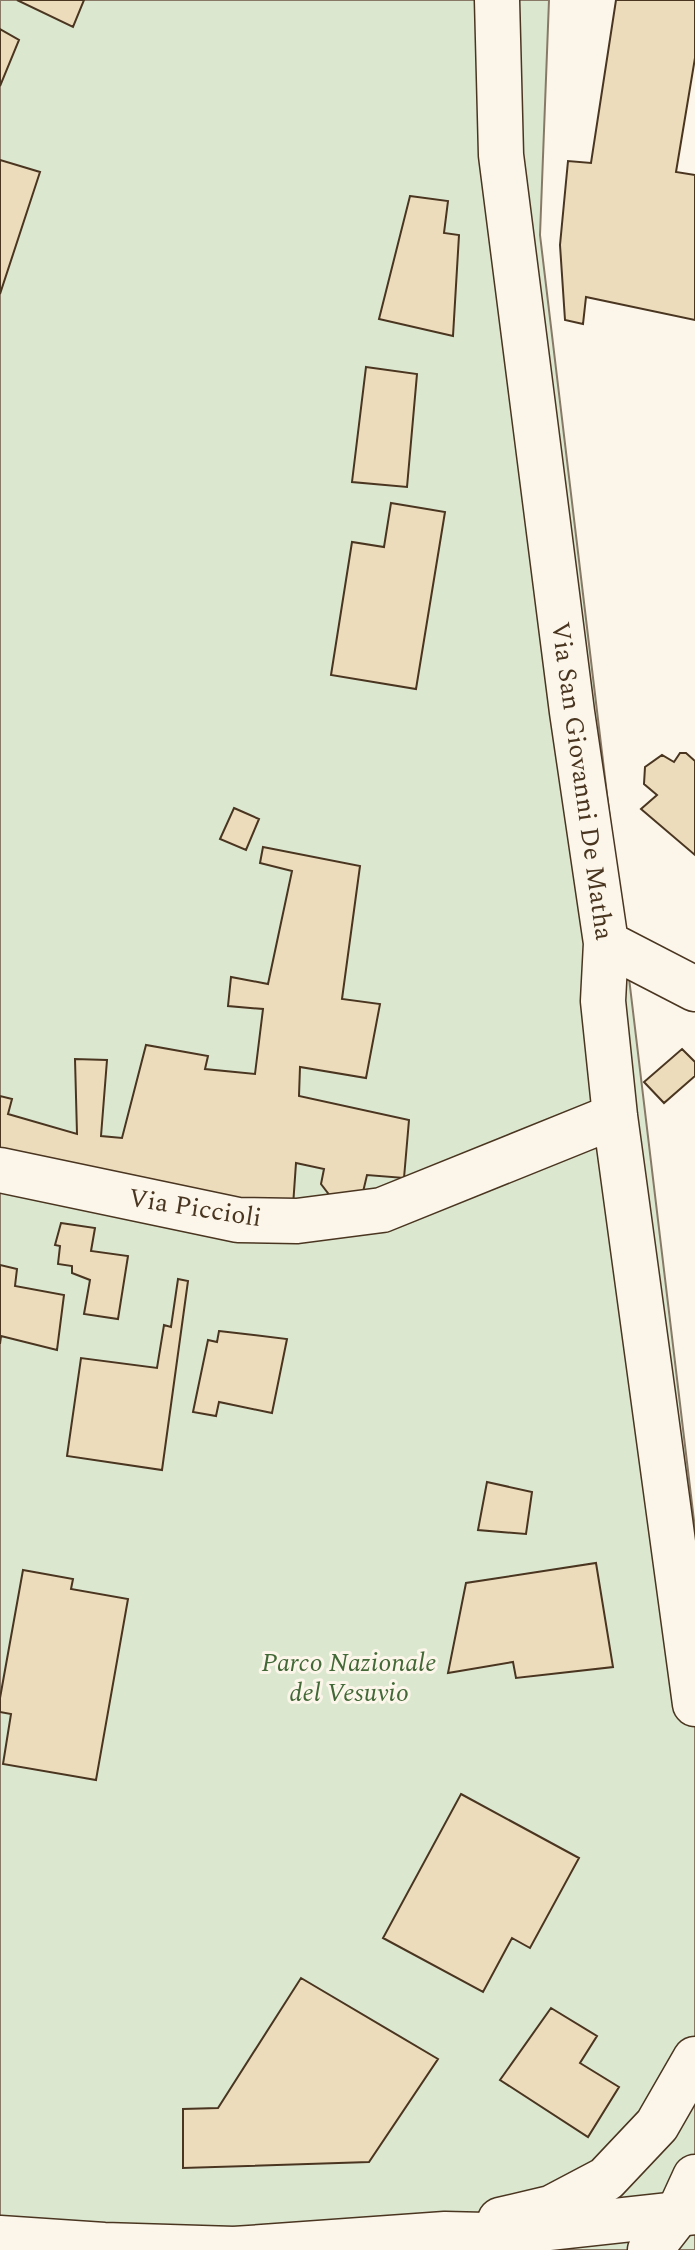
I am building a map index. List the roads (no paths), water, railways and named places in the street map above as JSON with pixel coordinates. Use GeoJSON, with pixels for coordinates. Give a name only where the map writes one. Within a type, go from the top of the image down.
{"type":"FeatureCollection","features":[{"type":"Feature","properties":{"kind":"street","name":"Via San Giovanni De Matha"},"geometry":{"type":"LineString","coordinates":[[497,0],[501,155],[572,712],[606,943],[603,1001],[615,1116],[695,1704]]}},
{"type":"Feature","properties":{"kind":"street"},"geometry":{"type":"LineString","coordinates":[[606,943],[695,989]]}},
{"type":"Feature","properties":{"kind":"street","name":"Via Piccioli"},"geometry":{"type":"LineString","coordinates":[[0,1170],[238,1220],[297,1221],[382,1210],[615,1116]]}},
{"type":"Feature","properties":{"kind":"street"},"geometry":{"type":"LineString","coordinates":[[483,2240],[606,2179],[657,2125],[695,2059]]}},
{"type":"Feature","properties":{"kind":"street"},"geometry":{"type":"LineString","coordinates":[[0,2238],[234,2249],[483,2240],[689,2201]]}},
{"type":"Feature","properties":{"kind":"street"},"geometry":{"type":"LineString","coordinates":[[650,2250],[689,2201]]}},
{"type":"Feature","properties":{"kind":"park label","name":"Parco Nazionale del Vesuvio"},"geometry":{"type":"Point","coordinates":[349,1678]}}]}
